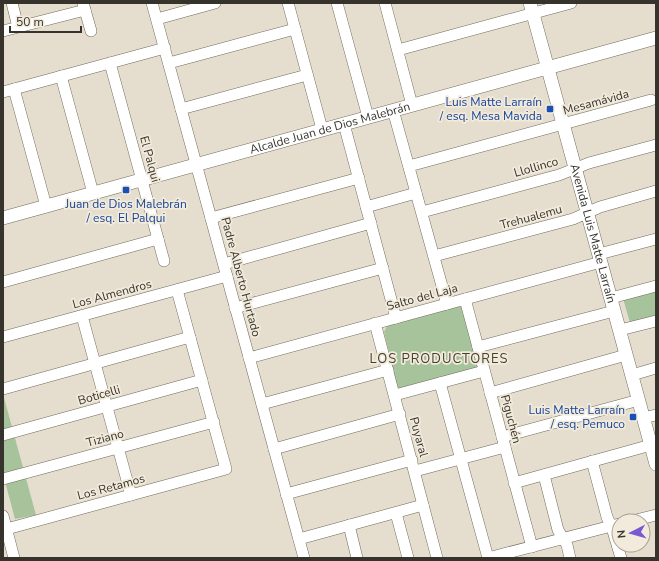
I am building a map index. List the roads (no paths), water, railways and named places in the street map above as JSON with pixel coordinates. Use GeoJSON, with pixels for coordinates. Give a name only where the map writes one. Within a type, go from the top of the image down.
{"type":"FeatureCollection","features":[{"type":"Feature","properties":{"kind":"street"},"geometry":{"type":"LineString","coordinates":[[12,3],[18,27]]}},
{"type":"Feature","properties":{"kind":"street","name":"Padre Alberto Hurtado"},"geometry":{"type":"LineString","coordinates":[[152,3],[304,558]]}},
{"type":"Feature","properties":{"kind":"street"},"geometry":{"type":"LineString","coordinates":[[157,19],[215,3]]}},
{"type":"Feature","properties":{"kind":"street"},"geometry":{"type":"LineString","coordinates":[[288,3],[322,129]]}},
{"type":"Feature","properties":{"kind":"street"},"geometry":{"type":"LineString","coordinates":[[337,3],[368,117]]}},
{"type":"Feature","properties":{"kind":"street"},"geometry":{"type":"LineString","coordinates":[[398,50],[532,8],[571,3]]}},
{"type":"Feature","properties":{"kind":"street"},"geometry":{"type":"LineString","coordinates":[[388,4],[412,105]]}},
{"type":"Feature","properties":{"kind":"street"},"geometry":{"type":"LineString","coordinates":[[3,31],[84,6],[91,30]]}},
{"type":"Feature","properties":{"kind":"street","name":"Avenida Luis Matte Larraín"},"geometry":{"type":"LineString","coordinates":[[532,8],[639,400],[650,416],[651,445],[656,463]]}},
{"type":"Feature","properties":{"kind":"street"},"geometry":{"type":"LineString","coordinates":[[169,63],[295,29]]}},
{"type":"Feature","properties":{"kind":"street","name":"Alcalde Juan de Dios Malebrán"},"geometry":{"type":"LineString","coordinates":[[3,218],[656,38]]}},
{"type":"Feature","properties":{"kind":"street"},"geometry":{"type":"LineString","coordinates":[[3,92],[164,48]]}},
{"type":"Feature","properties":{"kind":"street","name":"El Palqui"},"geometry":{"type":"LineString","coordinates":[[110,63],[164,261]]}},
{"type":"Feature","properties":{"kind":"street"},"geometry":{"type":"LineString","coordinates":[[181,109],[307,75]]}},
{"type":"Feature","properties":{"kind":"street"},"geometry":{"type":"LineString","coordinates":[[61,76],[93,193]]}},
{"type":"Feature","properties":{"kind":"street"},"geometry":{"type":"LineString","coordinates":[[14,89],[46,206]]}},
{"type":"Feature","properties":{"kind":"street","name":"Mesamávida"},"geometry":{"type":"LineString","coordinates":[[409,166],[650,100]]}},
{"type":"Feature","properties":{"kind":"street"},"geometry":{"type":"LineString","coordinates":[[393,110],[447,304]]}},
{"type":"Feature","properties":{"kind":"street"},"geometry":{"type":"LineString","coordinates":[[344,124],[396,318]]}},
{"type":"Feature","properties":{"kind":"street","name":"Llollinco"},"geometry":{"type":"LineString","coordinates":[[422,212],[559,175],[589,163],[656,144]]}},
{"type":"Feature","properties":{"kind":"street"},"geometry":{"type":"LineString","coordinates":[[211,218],[359,178]]}},
{"type":"Feature","properties":{"kind":"street","name":"Trehualemu"},"geometry":{"type":"LineString","coordinates":[[434,256],[573,219],[600,207],[656,191]]}},
{"type":"Feature","properties":{"kind":"street"},"geometry":{"type":"LineString","coordinates":[[366,207],[416,193]]}},
{"type":"Feature","properties":{"kind":"street"},"geometry":{"type":"LineString","coordinates":[[224,264],[371,223]]}},
{"type":"Feature","properties":{"kind":"street"},"geometry":{"type":"LineString","coordinates":[[3,282],[158,239]]}},
{"type":"Feature","properties":{"kind":"street","name":"Salto del Laja"},"geometry":{"type":"LineString","coordinates":[[249,358],[447,304],[600,258],[656,239]]}},
{"type":"Feature","properties":{"kind":"street"},"geometry":{"type":"LineString","coordinates":[[236,308],[383,268]]}},
{"type":"Feature","properties":{"kind":"street","name":"Los Almendros"},"geometry":{"type":"LineString","coordinates":[[3,337],[227,276]]}},
{"type":"Feature","properties":{"kind":"street"},"geometry":{"type":"LineString","coordinates":[[611,298],[656,286]]}},
{"type":"Feature","properties":{"kind":"street"},"geometry":{"type":"LineString","coordinates":[[178,290],[214,422]]}},
{"type":"Feature","properties":{"kind":"street","name":"Piguchén"},"geometry":{"type":"LineString","coordinates":[[464,299],[532,547]]}},
{"type":"Feature","properties":{"kind":"street"},"geometry":{"type":"LineString","coordinates":[[478,347],[614,311]]}},
{"type":"Feature","properties":{"kind":"street"},"geometry":{"type":"LineString","coordinates":[[82,316],[131,495]]}},
{"type":"Feature","properties":{"kind":"street"},"geometry":{"type":"LineString","coordinates":[[620,330],[656,321]]}},
{"type":"Feature","properties":{"kind":"street","name":"Puyaral"},"geometry":{"type":"LineString","coordinates":[[375,323],[437,558]]}},
{"type":"Feature","properties":{"kind":"street"},"geometry":{"type":"LineString","coordinates":[[3,389],[190,337]]}},
{"type":"Feature","properties":{"kind":"street"},"geometry":{"type":"LineString","coordinates":[[490,392],[626,355]]}},
{"type":"Feature","properties":{"kind":"street"},"geometry":{"type":"LineString","coordinates":[[632,375],[656,368]]}},
{"type":"Feature","properties":{"kind":"street"},"geometry":{"type":"LineString","coordinates":[[262,404],[388,370]]}},
{"type":"Feature","properties":{"kind":"street"},"geometry":{"type":"LineString","coordinates":[[394,395],[484,371]]}},
{"type":"Feature","properties":{"kind":"street","name":"Boticelli"},"geometry":{"type":"LineString","coordinates":[[3,435],[202,380]]}},
{"type":"Feature","properties":{"kind":"street"},"geometry":{"type":"LineString","coordinates":[[440,383],[488,558],[521,554],[532,547],[611,526]]}},
{"type":"Feature","properties":{"kind":"street"},"geometry":{"type":"LineString","coordinates":[[286,494],[413,466],[461,459],[503,442],[639,400]]}},
{"type":"Feature","properties":{"kind":"street"},"geometry":{"type":"LineString","coordinates":[[274,449],[400,414]]}},
{"type":"Feature","properties":{"kind":"street","name":"Tiziano"},"geometry":{"type":"LineString","coordinates":[[3,479],[214,422]]}},
{"type":"Feature","properties":{"kind":"street","name":"Los Retamos"},"geometry":{"type":"LineString","coordinates":[[5,529],[226,469],[214,422]]}},
{"type":"Feature","properties":{"kind":"street"},"geometry":{"type":"LineString","coordinates":[[514,483],[651,445]]}},
{"type":"Feature","properties":{"kind":"street"},"geometry":{"type":"LineString","coordinates":[[592,461],[611,514]]}},
{"type":"Feature","properties":{"kind":"street"},"geometry":{"type":"LineString","coordinates":[[544,475],[558,530],[567,545],[570,558]]}},
{"type":"Feature","properties":{"kind":"street"},"geometry":{"type":"LineString","coordinates":[[299,539],[423,505]]}},
{"type":"Feature","properties":{"kind":"street"},"geometry":{"type":"LineString","coordinates":[[396,513],[408,558]]}},
{"type":"Feature","properties":{"kind":"street"},"geometry":{"type":"LineString","coordinates":[[3,516],[5,529],[14,558]]}},
{"type":"Feature","properties":{"kind":"street"},"geometry":{"type":"LineString","coordinates":[[349,526],[357,558]]}},
{"type":"Feature","properties":{"kind":"place","name":"Luis Matte Larraín / esq. Mesa Mavida"},"geometry":{"type":"Point","coordinates":[550,109]}},
{"type":"Feature","properties":{"kind":"place","name":"Juan de Dios Malebrán / esq. El Palqui"},"geometry":{"type":"Point","coordinates":[126,190]}},
{"type":"Feature","properties":{"kind":"place","name":"Luis Matte Larraín / esq. Pemuco"},"geometry":{"type":"Point","coordinates":[633,417]}},
{"type":"Feature","properties":{"kind":"district","name":"LOS PRODUCTORES"},"geometry":{"type":"Point","coordinates":[439,359]}}]}
